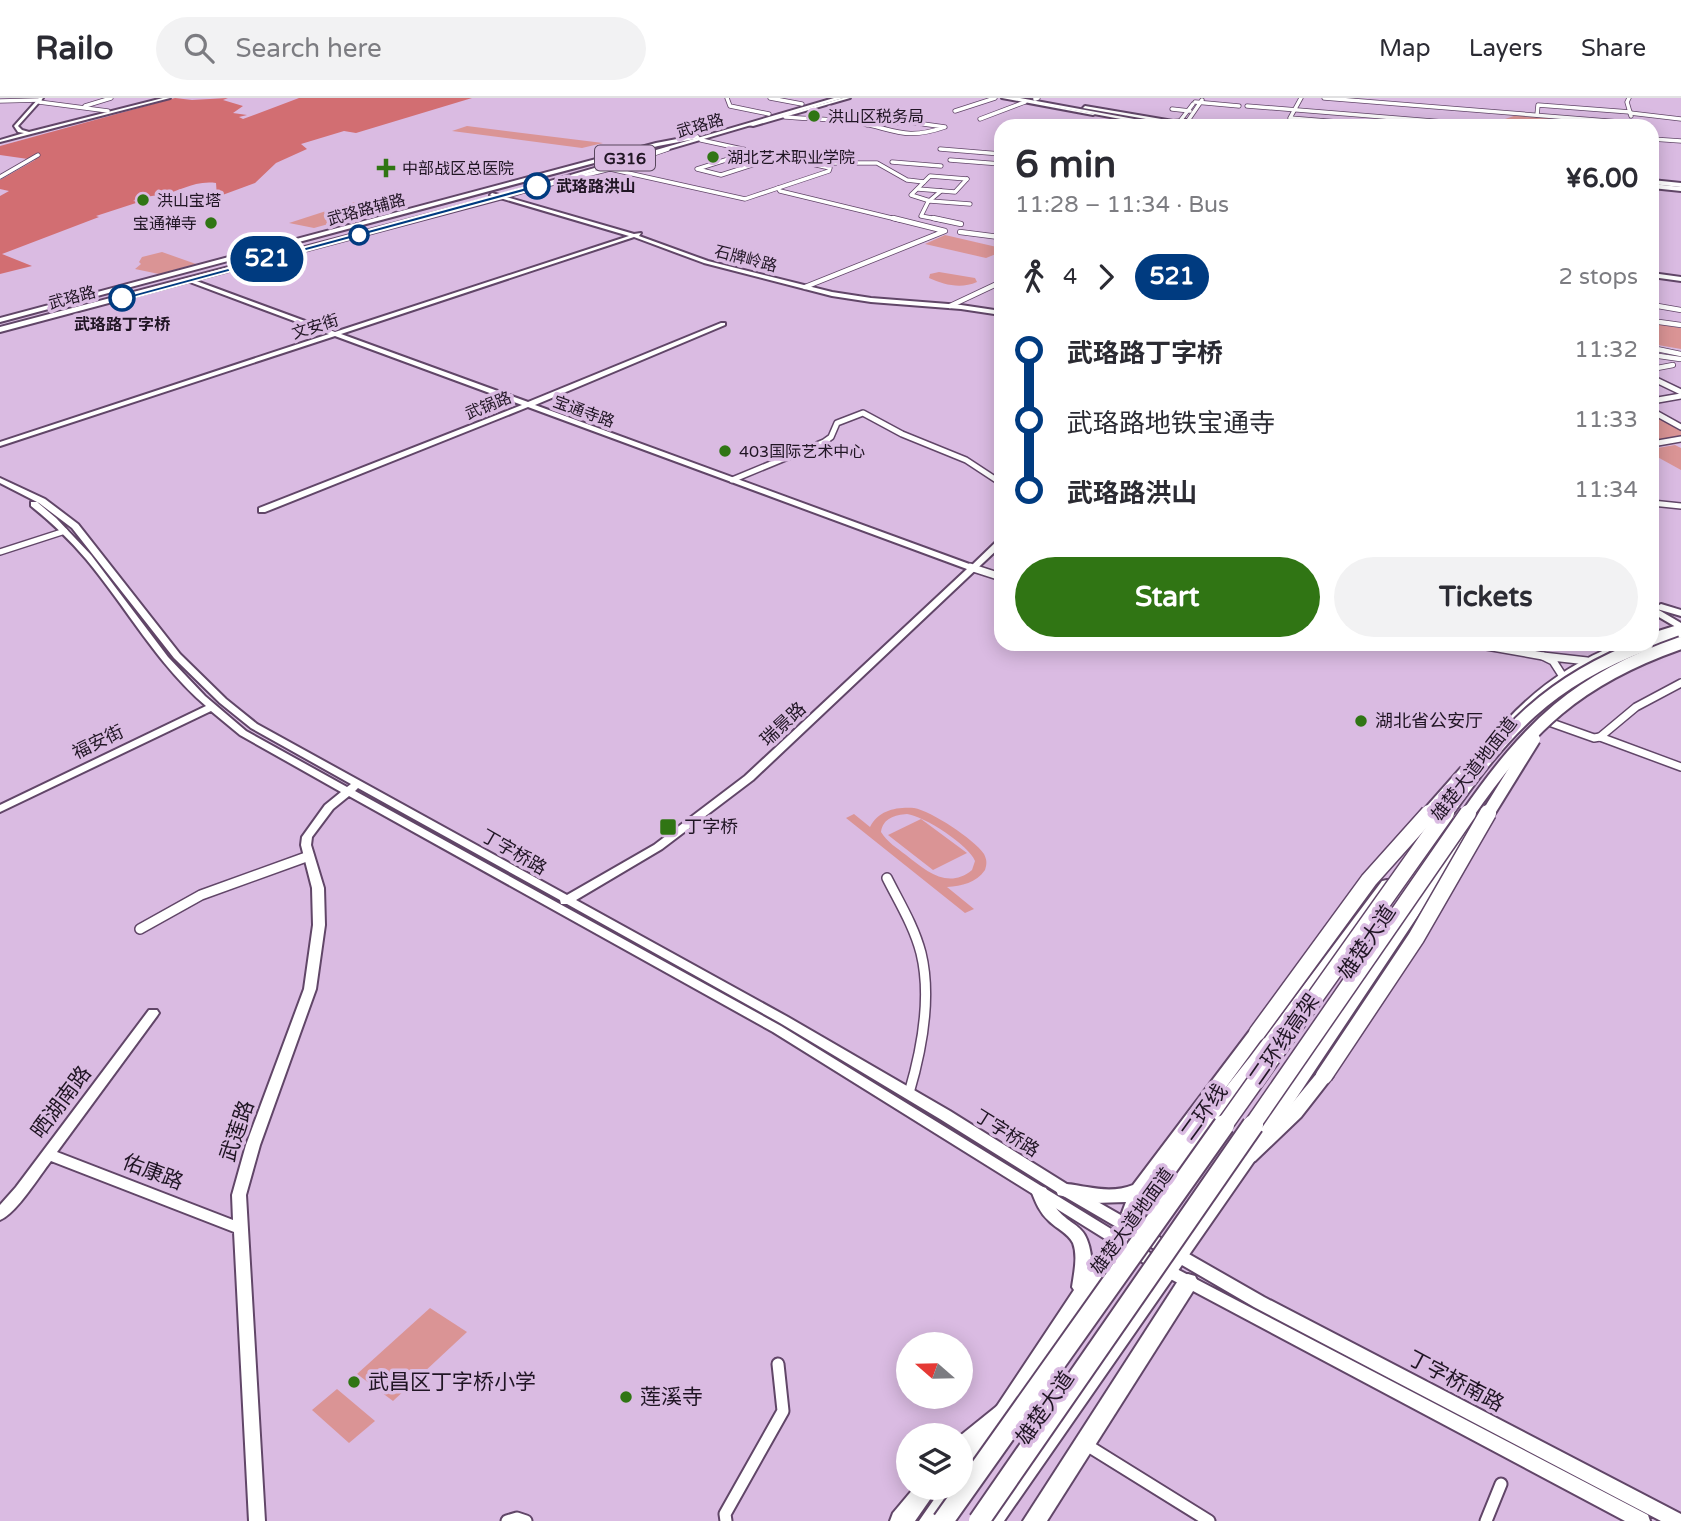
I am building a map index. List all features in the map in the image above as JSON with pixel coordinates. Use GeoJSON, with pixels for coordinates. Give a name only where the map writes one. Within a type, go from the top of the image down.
{"type":"FeatureCollection","features":[{"type":"Feature","properties":{"kind":"highway","name":"武珞路"},"geometry":{"type":"LineString","coordinates":[[751,123],[832,98]]}},
{"type":"Feature","properties":{"kind":"highway","name":"武珞路"},"geometry":{"type":"LineString","coordinates":[[0,328],[499,195],[840,98]]}},
{"type":"Feature","properties":{"kind":"highway"},"geometry":{"type":"LineString","coordinates":[[1011,98],[1030,99],[1137,119]]}},
{"type":"Feature","properties":{"kind":"highway"},"geometry":{"type":"LineString","coordinates":[[1061,103],[1139,119]]}},
{"type":"Feature","properties":{"kind":"highway","name":"武珞路"},"geometry":{"type":"LineString","coordinates":[[0,328],[516,192],[699,138]]}},
{"type":"Feature","properties":{"kind":"highway"},"geometry":{"type":"LineString","coordinates":[[574,172],[593,162]]}},
{"type":"Feature","properties":{"kind":"highway"},"geometry":{"type":"LineString","coordinates":[[559,180],[588,175]]}},
{"type":"Feature","properties":{"kind":"highway"},"geometry":{"type":"LineString","coordinates":[[1659,186],[1681,188]]}},
{"type":"Feature","properties":{"kind":"highway"},"geometry":{"type":"LineString","coordinates":[[1659,640],[1681,633]]}},
{"type":"Feature","properties":{"kind":"highway"},"geometry":{"type":"LineString","coordinates":[[1249,1156],[1295,1112],[1324,1076],[1416,938],[1513,769],[1534,739],[1556,715],[1596,685],[1614,674],[1681,646]]}},
{"type":"Feature","properties":{"kind":"highway","name":"二环线高架"},"geometry":{"type":"LineString","coordinates":[[979,1521],[1500,767],[1541,719],[1586,685],[1620,666],[1681,646]]}},
{"type":"Feature","properties":{"kind":"highway","name":"二环线"},"geometry":{"type":"LineString","coordinates":[[943,1521],[1485,758],[1520,720],[1559,687],[1603,661],[1629,651]]}},
{"type":"Feature","properties":{"kind":"highway"},"geometry":{"type":"LineString","coordinates":[[1121,1233],[1140,1190],[1369,880],[1464,774],[1485,758]]}},
{"type":"Feature","properties":{"kind":"highway"},"geometry":{"type":"LineString","coordinates":[[1065,1190],[1105,1198],[1124,1196],[1140,1190]]}},
{"type":"Feature","properties":{"kind":"highway"},"geometry":{"type":"LineString","coordinates":[[1034,1520],[1188,1282]]}},
{"type":"Feature","properties":{"kind":"highway"},"geometry":{"type":"LineString","coordinates":[[973,1438],[1005,1413]]}},
{"type":"Feature","properties":{"kind":"highway"},"geometry":{"type":"LineString","coordinates":[[901,1521],[918,1500]]}},
{"type":"Feature","properties":{"kind":"main road"},"geometry":{"type":"LineString","coordinates":[[16,129],[31,134],[108,111],[166,98]]}},
{"type":"Feature","properties":{"kind":"main road"},"geometry":{"type":"LineString","coordinates":[[0,140],[166,98]]}},
{"type":"Feature","properties":{"kind":"main road"},"geometry":{"type":"LineString","coordinates":[[751,123],[769,114],[823,98]]}},
{"type":"Feature","properties":{"kind":"main road"},"geometry":{"type":"LineString","coordinates":[[751,123],[785,117],[848,98]]}},
{"type":"Feature","properties":{"kind":"main road"},"geometry":{"type":"LineString","coordinates":[[1004,98],[1061,103]]}},
{"type":"Feature","properties":{"kind":"main road"},"geometry":{"type":"LineString","coordinates":[[0,140],[16,129],[40,100]]}},
{"type":"Feature","properties":{"kind":"main road","name":"武珞路辅路"},"geometry":{"type":"LineString","coordinates":[[0,320],[668,141],[699,138]]}},
{"type":"Feature","properties":{"kind":"main road","name":"石牌岭路"},"geometry":{"type":"LineString","coordinates":[[499,195],[634,234],[706,262],[807,286],[871,300],[952,305],[994,311]]}},
{"type":"Feature","properties":{"kind":"main road","name":"文安街"},"geometry":{"type":"LineString","coordinates":[[0,442],[634,234]]}},
{"type":"Feature","properties":{"kind":"main road"},"geometry":{"type":"LineString","coordinates":[[1659,276],[1681,279]]}},
{"type":"Feature","properties":{"kind":"main road","name":"宝通寺路"},"geometry":{"type":"LineString","coordinates":[[188,280],[970,568]]}},
{"type":"Feature","properties":{"kind":"main road","name":"武锅路"},"geometry":{"type":"LineString","coordinates":[[262,510],[723,324]]}},
{"type":"Feature","properties":{"kind":"main road","name":"丁字桥路"},"geometry":{"type":"LineString","coordinates":[[0,480],[42,501],[75,526],[177,656],[223,701],[254,726],[353,787],[777,1029],[936,1126],[1040,1194],[1121,1233]]}},
{"type":"Feature","properties":{"kind":"main road","name":"丁字桥路"},"geometry":{"type":"LineString","coordinates":[[0,486],[33,504],[65,531],[144,629],[165,660],[212,707],[243,733],[353,787],[784,1020],[909,1093],[1065,1190],[1121,1233]]}},
{"type":"Feature","properties":{"kind":"main road","name":"瑞景路"},"geometry":{"type":"LineString","coordinates":[[565,901],[658,847],[749,778],[994,548]]}},
{"type":"Feature","properties":{"kind":"main road"},"geometry":{"type":"LineString","coordinates":[[1659,607],[1681,613]]}},
{"type":"Feature","properties":{"kind":"main road"},"geometry":{"type":"LineString","coordinates":[[1659,608],[1681,619]]}},
{"type":"Feature","properties":{"kind":"main road"},"geometry":{"type":"LineString","coordinates":[[1659,609],[1681,627]]}},
{"type":"Feature","properties":{"kind":"main road"},"geometry":{"type":"LineString","coordinates":[[1659,634],[1681,627]]}},
{"type":"Feature","properties":{"kind":"main road","name":"雄楚大道"},"geometry":{"type":"LineString","coordinates":[[992,1521],[1249,1156],[1460,841],[1521,755],[1549,722],[1595,686],[1629,667],[1681,646]]}},
{"type":"Feature","properties":{"kind":"main road","name":"雄楚大道地面道"},"geometry":{"type":"LineString","coordinates":[[973,1459],[1005,1413],[1079,1293],[1121,1233],[1255,1061],[1493,744],[1522,708],[1562,675],[1611,651]]}},
{"type":"Feature","properties":{"kind":"main road","name":"福安街"},"geometry":{"type":"LineString","coordinates":[[0,809],[212,707]]}},
{"type":"Feature","properties":{"kind":"main road","name":"武莲路"},"geometry":{"type":"LineString","coordinates":[[257,1521],[239,1195],[312,979],[319,925],[318,888],[307,837],[329,807],[353,787]]}},
{"type":"Feature","properties":{"kind":"main road","name":"晒湖南路"},"geometry":{"type":"LineString","coordinates":[[0,1214],[153,1013]]}},
{"type":"Feature","properties":{"kind":"main road","name":"佑康路"},"geometry":{"type":"LineString","coordinates":[[48,1154],[242,1229]]}},
{"type":"Feature","properties":{"kind":"main road"},"geometry":{"type":"LineString","coordinates":[[1040,1194],[1044,1207],[1072,1227],[1082,1243],[1085,1259],[1079,1293]]}},
{"type":"Feature","properties":{"kind":"main road","name":"丁字桥南路"},"geometry":{"type":"LineString","coordinates":[[1121,1233],[1179,1256],[1216,1278],[1255,1310],[1642,1521]]}},
{"type":"Feature","properties":{"kind":"main road","name":"丁字桥南路"},"geometry":{"type":"LineString","coordinates":[[1121,1233],[1168,1271],[1209,1294],[1255,1310],[1678,1521]]}},
{"type":"Feature","properties":{"kind":"main road"},"geometry":{"type":"LineString","coordinates":[[929,1521],[944,1500]]}},
{"type":"Feature","properties":{"kind":"street"},"geometry":{"type":"LineString","coordinates":[[82,107],[111,98]]}},
{"type":"Feature","properties":{"kind":"street"},"geometry":{"type":"LineString","coordinates":[[727,98],[728,105],[769,114]]}},
{"type":"Feature","properties":{"kind":"street"},"geometry":{"type":"LineString","coordinates":[[770,98],[802,104]]}},
{"type":"Feature","properties":{"kind":"street"},"geometry":{"type":"LineString","coordinates":[[954,111],[995,98]]}},
{"type":"Feature","properties":{"kind":"street"},"geometry":{"type":"LineString","coordinates":[[1185,119],[1188,111],[1204,98]]}},
{"type":"Feature","properties":{"kind":"street"},"geometry":{"type":"LineString","coordinates":[[1301,98],[1290,118],[1301,119]]}},
{"type":"Feature","properties":{"kind":"street"},"geometry":{"type":"LineString","coordinates":[[1324,98],[1580,119]]}},
{"type":"Feature","properties":{"kind":"street"},"geometry":{"type":"LineString","coordinates":[[1629,98],[1627,102],[1632,119]]}},
{"type":"Feature","properties":{"kind":"street"},"geometry":{"type":"LineString","coordinates":[[980,119],[1030,99]]}},
{"type":"Feature","properties":{"kind":"street"},"geometry":{"type":"LineString","coordinates":[[1349,119],[1357,99]]}},
{"type":"Feature","properties":{"kind":"street"},"geometry":{"type":"LineString","coordinates":[[0,101],[40,100],[108,111]]}},
{"type":"Feature","properties":{"kind":"street"},"geometry":{"type":"LineString","coordinates":[[1198,101],[1239,106]]}},
{"type":"Feature","properties":{"kind":"street"},"geometry":{"type":"LineString","coordinates":[[1186,119],[1194,111],[1198,101]]}},
{"type":"Feature","properties":{"kind":"street"},"geometry":{"type":"LineString","coordinates":[[1537,115],[1538,105],[1681,119]]}},
{"type":"Feature","properties":{"kind":"street"},"geometry":{"type":"LineString","coordinates":[[1247,106],[1411,119]]}},
{"type":"Feature","properties":{"kind":"street"},"geometry":{"type":"LineString","coordinates":[[1172,109],[1194,111]]}},
{"type":"Feature","properties":{"kind":"street"},"geometry":{"type":"LineString","coordinates":[[1488,119],[1489,111]]}},
{"type":"Feature","properties":{"kind":"street"},"geometry":{"type":"LineString","coordinates":[[785,117],[867,125],[907,135],[922,135],[944,127],[909,122],[867,125]]}},
{"type":"Feature","properties":{"kind":"street"},"geometry":{"type":"LineString","coordinates":[[610,169],[745,199],[831,169],[699,138]]}},
{"type":"Feature","properties":{"kind":"street"},"geometry":{"type":"LineString","coordinates":[[1659,139],[1681,141]]}},
{"type":"Feature","properties":{"kind":"street"},"geometry":{"type":"LineString","coordinates":[[516,192],[610,169],[668,149]]}},
{"type":"Feature","properties":{"kind":"street"},"geometry":{"type":"LineString","coordinates":[[940,149],[994,154]]}},
{"type":"Feature","properties":{"kind":"street"},"geometry":{"type":"LineString","coordinates":[[753,151],[697,169],[722,175],[776,157]]}},
{"type":"Feature","properties":{"kind":"street"},"geometry":{"type":"LineString","coordinates":[[960,151],[950,160],[993,164]]}},
{"type":"Feature","properties":{"kind":"street"},"geometry":{"type":"LineString","coordinates":[[0,177],[38,155]]}},
{"type":"Feature","properties":{"kind":"street"},"geometry":{"type":"LineString","coordinates":[[892,162],[941,166],[911,195],[930,201],[971,204]]}},
{"type":"Feature","properties":{"kind":"street"},"geometry":{"type":"LineString","coordinates":[[808,163],[877,163],[907,180],[924,182]]}},
{"type":"Feature","properties":{"kind":"street"},"geometry":{"type":"LineString","coordinates":[[918,189],[955,192],[967,179],[930,176]]}},
{"type":"Feature","properties":{"kind":"street"},"geometry":{"type":"LineString","coordinates":[[778,188],[780,191],[944,230],[807,286]]}},
{"type":"Feature","properties":{"kind":"street"},"geometry":{"type":"LineString","coordinates":[[941,191],[930,201],[921,216],[961,224]]}},
{"type":"Feature","properties":{"kind":"street"},"geometry":{"type":"LineString","coordinates":[[940,220],[949,202]]}},
{"type":"Feature","properties":{"kind":"street"},"geometry":{"type":"LineString","coordinates":[[960,232],[994,236]]}},
{"type":"Feature","properties":{"kind":"street"},"geometry":{"type":"LineString","coordinates":[[952,305],[994,285]]}},
{"type":"Feature","properties":{"kind":"street"},"geometry":{"type":"LineString","coordinates":[[1659,306],[1681,310]]}},
{"type":"Feature","properties":{"kind":"street"},"geometry":{"type":"LineString","coordinates":[[1659,322],[1681,326]]}},
{"type":"Feature","properties":{"kind":"street"},"geometry":{"type":"LineString","coordinates":[[1659,350],[1681,356]]}},
{"type":"Feature","properties":{"kind":"street"},"geometry":{"type":"LineString","coordinates":[[1659,355],[1681,356]]}},
{"type":"Feature","properties":{"kind":"street"},"geometry":{"type":"LineString","coordinates":[[1659,368],[1673,365]]}},
{"type":"Feature","properties":{"kind":"street"},"geometry":{"type":"LineString","coordinates":[[1659,382],[1681,394]]}},
{"type":"Feature","properties":{"kind":"street"},"geometry":{"type":"LineString","coordinates":[[1659,399],[1681,394]]}},
{"type":"Feature","properties":{"kind":"street"},"geometry":{"type":"LineString","coordinates":[[732,480],[824,442],[831,437],[837,422],[863,413],[900,433],[956,454],[994,477]]}},
{"type":"Feature","properties":{"kind":"street"},"geometry":{"type":"LineString","coordinates":[[1659,415],[1681,427]]}},
{"type":"Feature","properties":{"kind":"street"},"geometry":{"type":"LineString","coordinates":[[1659,443],[1680,440]]}},
{"type":"Feature","properties":{"kind":"street"},"geometry":{"type":"LineString","coordinates":[[1659,504],[1681,506]]}},
{"type":"Feature","properties":{"kind":"street"},"geometry":{"type":"LineString","coordinates":[[0,552],[65,531]]}},
{"type":"Feature","properties":{"kind":"street"},"geometry":{"type":"LineString","coordinates":[[970,568],[994,575]]}},
{"type":"Feature","properties":{"kind":"street"},"geometry":{"type":"LineString","coordinates":[[1515,651],[1587,661]]}},
{"type":"Feature","properties":{"kind":"street"},"geometry":{"type":"LineString","coordinates":[[1543,656],[1553,661],[1562,675]]}},
{"type":"Feature","properties":{"kind":"street"},"geometry":{"type":"LineString","coordinates":[[1600,737],[1636,707],[1681,683]]}},
{"type":"Feature","properties":{"kind":"street"},"geometry":{"type":"LineString","coordinates":[[1549,722],[1594,738],[1600,737],[1681,767]]}},
{"type":"Feature","properties":{"kind":"street"},"geometry":{"type":"LineString","coordinates":[[140,929],[201,895],[309,856]]}},
{"type":"Feature","properties":{"kind":"street"},"geometry":{"type":"LineString","coordinates":[[887,878],[915,934],[922,956],[924,997],[919,1065],[909,1093]]}},
{"type":"Feature","properties":{"kind":"street"},"geometry":{"type":"LineString","coordinates":[[726,1521],[724,1514],[783,1411],[778,1364]]}},
{"type":"Feature","properties":{"kind":"street"},"geometry":{"type":"LineString","coordinates":[[1083,1443],[1209,1521]]}},
{"type":"Feature","properties":{"kind":"street"},"geometry":{"type":"LineString","coordinates":[[1486,1521],[1500,1485]]}},
{"type":"Feature","properties":{"kind":"street"},"geometry":{"type":"LineString","coordinates":[[507,1521],[517,1518],[526,1521]]}},
{"type":"Feature","properties":{"kind":"shaded area"},"geometry":{"type":"Polygon","coordinates":[[[175,98],[228,98],[223,100],[243,106],[233,113],[247,115],[239,117],[243,119],[299,98],[472,98],[356,133],[344,131],[301,144],[307,149],[276,163],[255,183],[217,197],[216,183],[208,183],[133,201],[139,202],[96,216],[99,217],[2,254],[32,266],[0,274],[0,196],[9,191],[0,189],[0,180],[35,160],[0,155],[0,146],[175,98]]]}},
{"type":"Feature","properties":{"kind":"shaded area"},"geometry":{"type":"Polygon","coordinates":[[[1517,115],[1572,119],[1505,119],[1517,115]]]}},
{"type":"Feature","properties":{"kind":"shaded area"},"geometry":{"type":"Polygon","coordinates":[[[467,126],[603,143],[582,148],[452,131],[467,126]]]}},
{"type":"Feature","properties":{"kind":"shaded area"},"geometry":{"type":"Polygon","coordinates":[[[354,202],[382,209],[314,228],[289,223],[354,202]]]}},
{"type":"Feature","properties":{"kind":"shaded area"},"geometry":{"type":"Polygon","coordinates":[[[945,235],[994,246],[994,255],[986,258],[925,244],[945,235]]]}},
{"type":"Feature","properties":{"kind":"shaded area"},"geometry":{"type":"Polygon","coordinates":[[[162,252],[196,264],[159,274],[135,269],[141,264],[139,262],[142,257],[162,252]]]}},
{"type":"Feature","properties":{"kind":"shaded area"},"geometry":{"type":"Polygon","coordinates":[[[939,272],[975,278],[977,282],[953,285],[929,278],[930,274],[939,272]]]}},
{"type":"Feature","properties":{"kind":"shaded area"},"geometry":{"type":"Polygon","coordinates":[[[1659,324],[1681,328],[1681,349],[1659,345],[1659,324]]]}},
{"type":"Feature","properties":{"kind":"shaded area"},"geometry":{"type":"Polygon","coordinates":[[[1659,415],[1681,427],[1681,439],[1659,443],[1659,415]]]}},
{"type":"Feature","properties":{"kind":"shaded area"},"geometry":{"type":"Polygon","coordinates":[[[1675,445],[1681,448],[1681,470],[1659,458],[1659,448],[1675,445]]]}},
{"type":"Feature","properties":{"kind":"shaded area"},"geometry":{"type":"Polygon","coordinates":[[[907,808],[921,810],[941,820],[971,841],[984,854],[985,870],[977,878],[958,886],[947,887],[974,909],[965,913],[846,818],[854,814],[870,827],[883,813],[907,808]],[[907,814],[890,818],[884,823],[881,832],[921,867],[937,876],[954,878],[972,870],[975,861],[964,847],[945,832],[907,814]]]}},
{"type":"Feature","properties":{"kind":"shaded area"},"geometry":{"type":"Polygon","coordinates":[[[921,819],[967,853],[933,870],[888,835],[921,819]]]}},
{"type":"Feature","properties":{"kind":"shaded area"},"geometry":{"type":"Polygon","coordinates":[[[430,1308],[467,1332],[393,1401],[357,1374],[430,1308]]]}},
{"type":"Feature","properties":{"kind":"shaded area"},"geometry":{"type":"Polygon","coordinates":[[[337,1389],[375,1421],[349,1443],[312,1410],[337,1389]]]}},
{"type":"Feature","properties":{"kind":"bus line","name":"521"},"geometry":{"type":"LineString","coordinates":[[122,298],[537,186]]}},
{"type":"Feature","properties":{"kind":"place","name":"洪山区税务局"},"geometry":{"type":"Point","coordinates":[814,116]}},
{"type":"Feature","properties":{"kind":"place","name":"湖北艺术职业学院"},"geometry":{"type":"Point","coordinates":[713,157]}},
{"type":"Feature","properties":{"kind":"place","name":"中部战区总医院"},"geometry":{"type":"Point","coordinates":[386,168]}},
{"type":"Feature","properties":{"kind":"place","name":"武珞路洪山"},"geometry":{"type":"Point","coordinates":[537,186]}},
{"type":"Feature","properties":{"kind":"place","name":"洪山宝塔"},"geometry":{"type":"Point","coordinates":[143,200]}},
{"type":"Feature","properties":{"kind":"place","name":"宝通禅寺"},"geometry":{"type":"Point","coordinates":[211,223]}},
{"type":"Feature","properties":{"kind":"place","name":"武珞路丁字桥"},"geometry":{"type":"Point","coordinates":[122,298]}},
{"type":"Feature","properties":{"kind":"place","name":"403国际艺术中心"},"geometry":{"type":"Point","coordinates":[725,451]}},
{"type":"Feature","properties":{"kind":"place","name":"湖北省公安厅"},"geometry":{"type":"Point","coordinates":[1361,721]}},
{"type":"Feature","properties":{"kind":"place","name":"丁字桥"},"geometry":{"type":"Point","coordinates":[668,827]}},
{"type":"Feature","properties":{"kind":"place","name":"武昌区丁字桥小学"},"geometry":{"type":"Point","coordinates":[354,1382]}},
{"type":"Feature","properties":{"kind":"place","name":"莲溪寺"},"geometry":{"type":"Point","coordinates":[626,1397]}}]}
